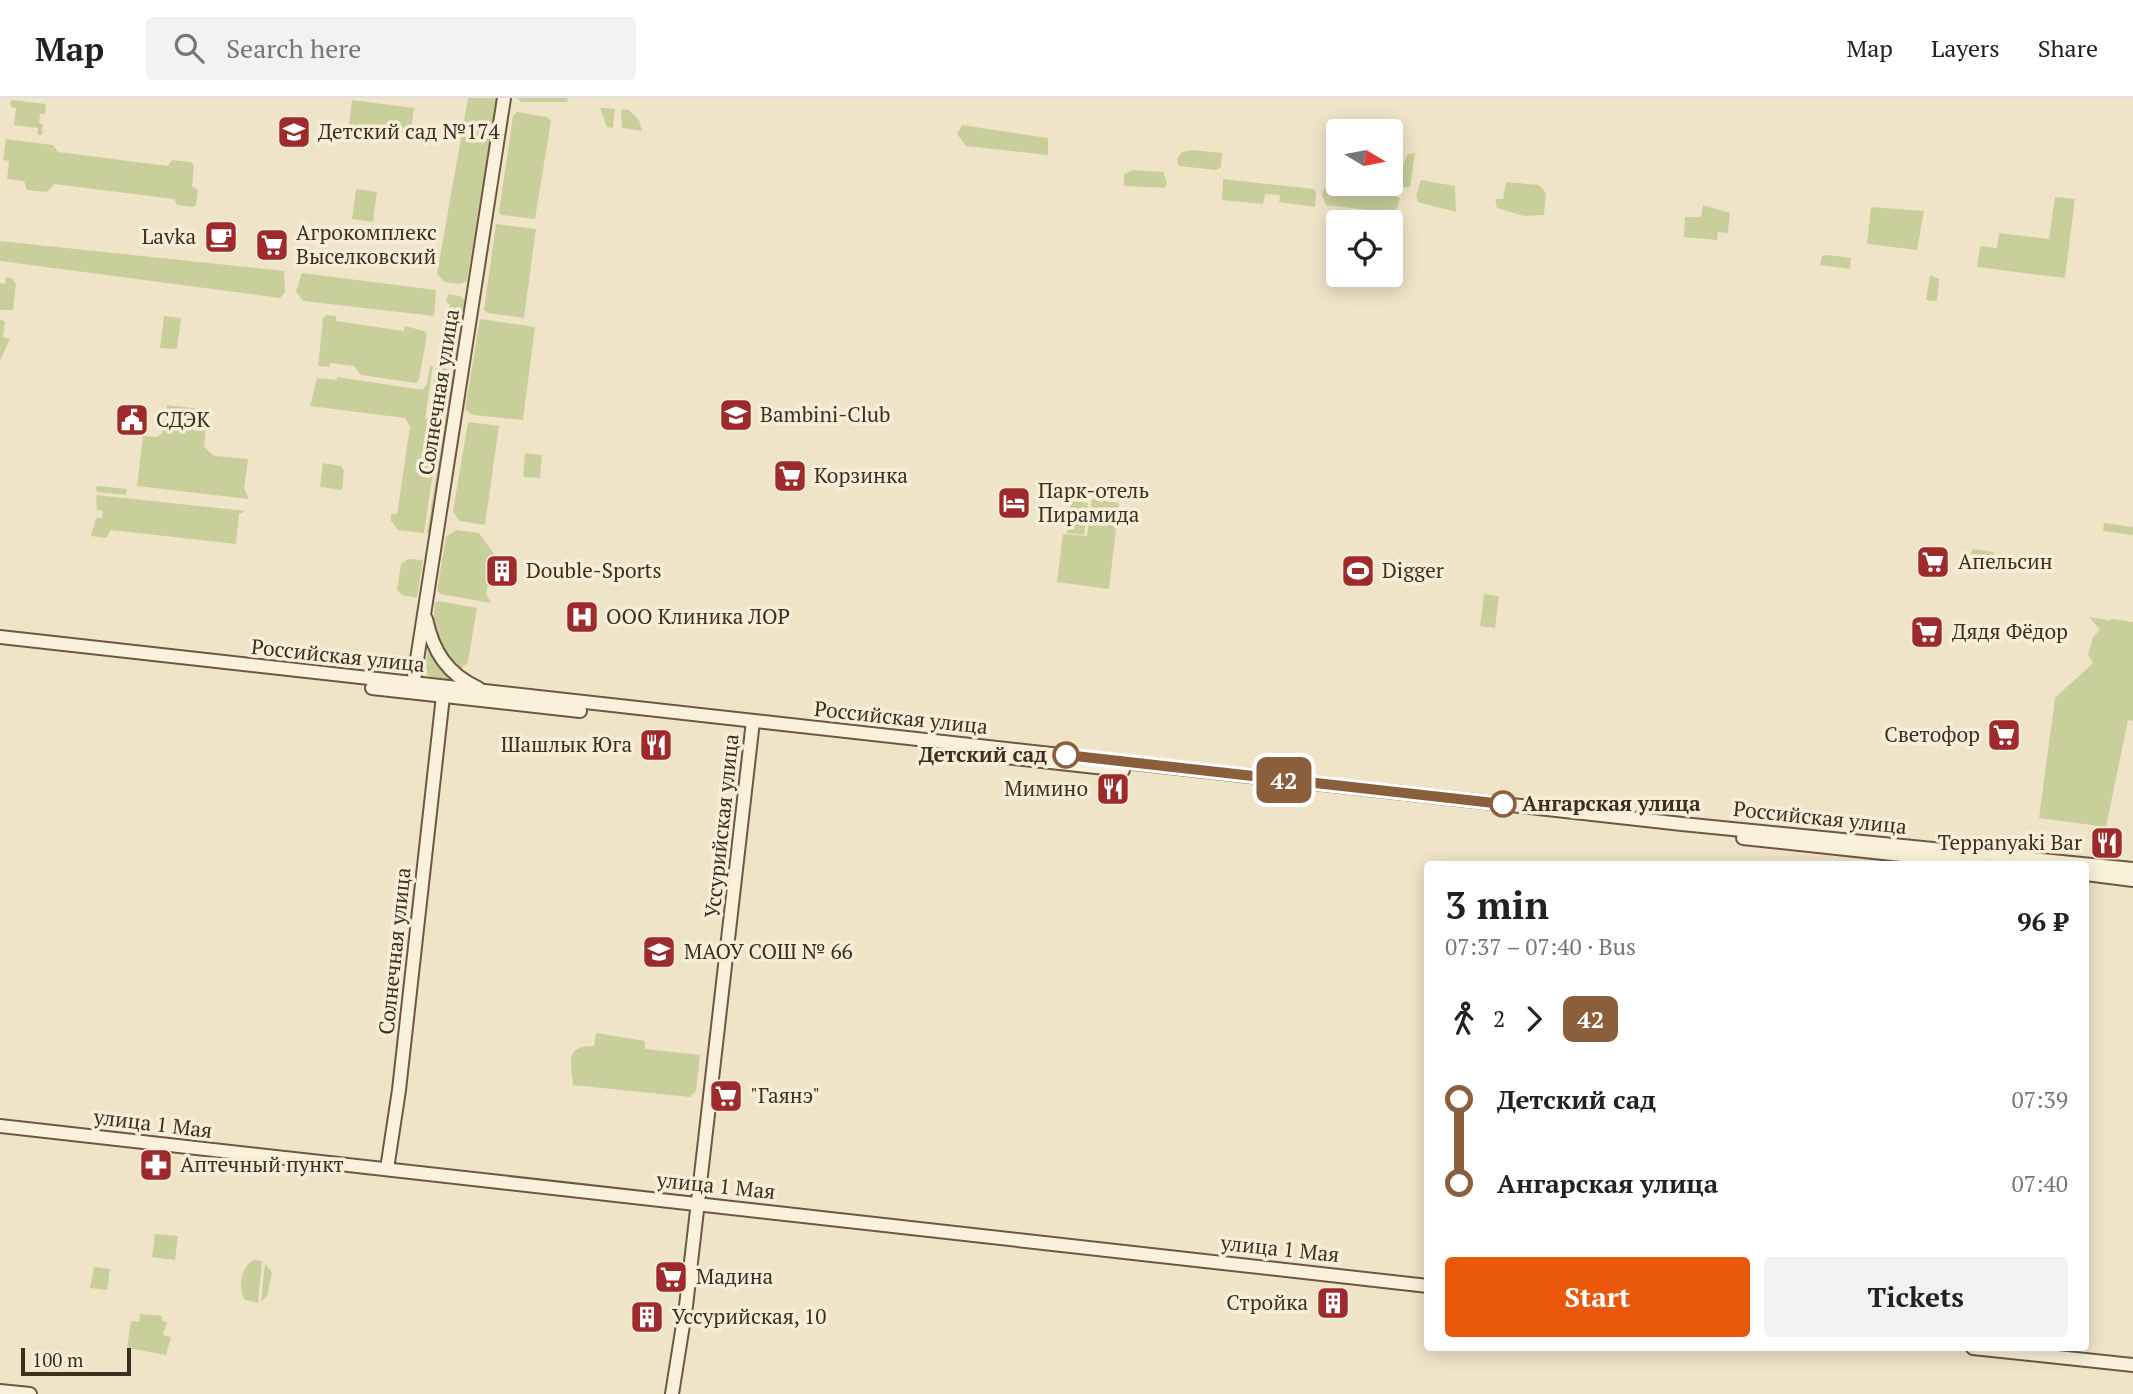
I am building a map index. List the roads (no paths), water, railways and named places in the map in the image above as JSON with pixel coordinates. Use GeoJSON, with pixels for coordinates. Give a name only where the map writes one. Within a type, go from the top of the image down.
{"type":"FeatureCollection","features":[{"type":"Feature","properties":{"kind":"main road","name":"Солнечная улица"},"geometry":{"type":"LineString","coordinates":[[413,688],[505,98]]}},
{"type":"Feature","properties":{"kind":"main road"},"geometry":{"type":"LineString","coordinates":[[424,612],[429,633],[445,665],[457,676],[485,691]]}},
{"type":"Feature","properties":{"kind":"main road","name":"Российская улица"},"geometry":{"type":"LineString","coordinates":[[0,637],[413,688],[443,696],[753,725]]}},
{"type":"Feature","properties":{"kind":"main road","name":"Российская улица"},"geometry":{"type":"LineString","coordinates":[[0,645],[413,688],[485,691],[753,725],[1986,861]]}},
{"type":"Feature","properties":{"kind":"main road","name":"Солнечная улица"},"geometry":{"type":"LineString","coordinates":[[387,1169],[400,1090],[443,696]]}},
{"type":"Feature","properties":{"kind":"main road","name":"Уссурийская улица"},"geometry":{"type":"LineString","coordinates":[[672,1394],[753,725]]}},
{"type":"Feature","properties":{"kind":"main road","name":"Российская улица"},"geometry":{"type":"LineString","coordinates":[[2089,867],[2133,869]]}},
{"type":"Feature","properties":{"kind":"main road"},"geometry":{"type":"LineString","coordinates":[[2089,874],[2133,880]]}},
{"type":"Feature","properties":{"kind":"main road","name":"улица 1 Мая"},"geometry":{"type":"LineString","coordinates":[[0,1126],[1424,1286]]}},
{"type":"Feature","properties":{"kind":"main road"},"geometry":{"type":"LineString","coordinates":[[2001,1351],[2133,1365]]}},
{"type":"Feature","properties":{"kind":"main road"},"geometry":{"type":"LineString","coordinates":[[0,1391],[30,1394]]}},
{"type":"Feature","properties":{"kind":"place","name":"Детский сад №174"},"geometry":{"type":"Point","coordinates":[294,132]}},
{"type":"Feature","properties":{"kind":"place","name":"Lavka"},"geometry":{"type":"Point","coordinates":[221,237]}},
{"type":"Feature","properties":{"kind":"place","name":"Агрокомплекс Выселковский"},"geometry":{"type":"Point","coordinates":[272,245]}},
{"type":"Feature","properties":{"kind":"place","name":"Bambini-Club"},"geometry":{"type":"Point","coordinates":[736,415]}},
{"type":"Feature","properties":{"kind":"place","name":"СДЭК"},"geometry":{"type":"Point","coordinates":[132,420]}},
{"type":"Feature","properties":{"kind":"place","name":"Корзинка"},"geometry":{"type":"Point","coordinates":[790,476]}},
{"type":"Feature","properties":{"kind":"place","name":"Парк-отель Пирамида"},"geometry":{"type":"Point","coordinates":[1014,503]}},
{"type":"Feature","properties":{"kind":"place","name":"Апельсин"},"geometry":{"type":"Point","coordinates":[1933,562]}},
{"type":"Feature","properties":{"kind":"place","name":"Double-Sports"},"geometry":{"type":"Point","coordinates":[502,571]}},
{"type":"Feature","properties":{"kind":"place","name":"Digger"},"geometry":{"type":"Point","coordinates":[1358,571]}},
{"type":"Feature","properties":{"kind":"place","name":"ООО Клиника ЛОР"},"geometry":{"type":"Point","coordinates":[582,617]}},
{"type":"Feature","properties":{"kind":"place","name":"Дядя Фёдор"},"geometry":{"type":"Point","coordinates":[1927,632]}},
{"type":"Feature","properties":{"kind":"place","name":"Светофор"},"geometry":{"type":"Point","coordinates":[2004,735]}},
{"type":"Feature","properties":{"kind":"place","name":"Шашлык Юга"},"geometry":{"type":"Point","coordinates":[656,745]}},
{"type":"Feature","properties":{"kind":"place","name":"Детский сад"},"geometry":{"type":"Point","coordinates":[1066,755]}},
{"type":"Feature","properties":{"kind":"place","name":"Мимино"},"geometry":{"type":"Point","coordinates":[1113,789]}},
{"type":"Feature","properties":{"kind":"place","name":"Ангарская улица"},"geometry":{"type":"Point","coordinates":[1503,804]}},
{"type":"Feature","properties":{"kind":"place","name":"Teppanyaki Bar"},"geometry":{"type":"Point","coordinates":[2107,843]}},
{"type":"Feature","properties":{"kind":"place","name":"МАОУ СОШ № 66"},"geometry":{"type":"Point","coordinates":[659,952]}},
{"type":"Feature","properties":{"kind":"place","name":"\"Гаянэ\""},"geometry":{"type":"Point","coordinates":[726,1096]}},
{"type":"Feature","properties":{"kind":"place","name":"Аптечный пункт"},"geometry":{"type":"Point","coordinates":[156,1165]}},
{"type":"Feature","properties":{"kind":"place","name":"Мадина"},"geometry":{"type":"Point","coordinates":[671,1277]}},
{"type":"Feature","properties":{"kind":"place","name":"Стройка"},"geometry":{"type":"Point","coordinates":[1333,1303]}},
{"type":"Feature","properties":{"kind":"place","name":"Уссурийская, 10"},"geometry":{"type":"Point","coordinates":[647,1317]}}]}
